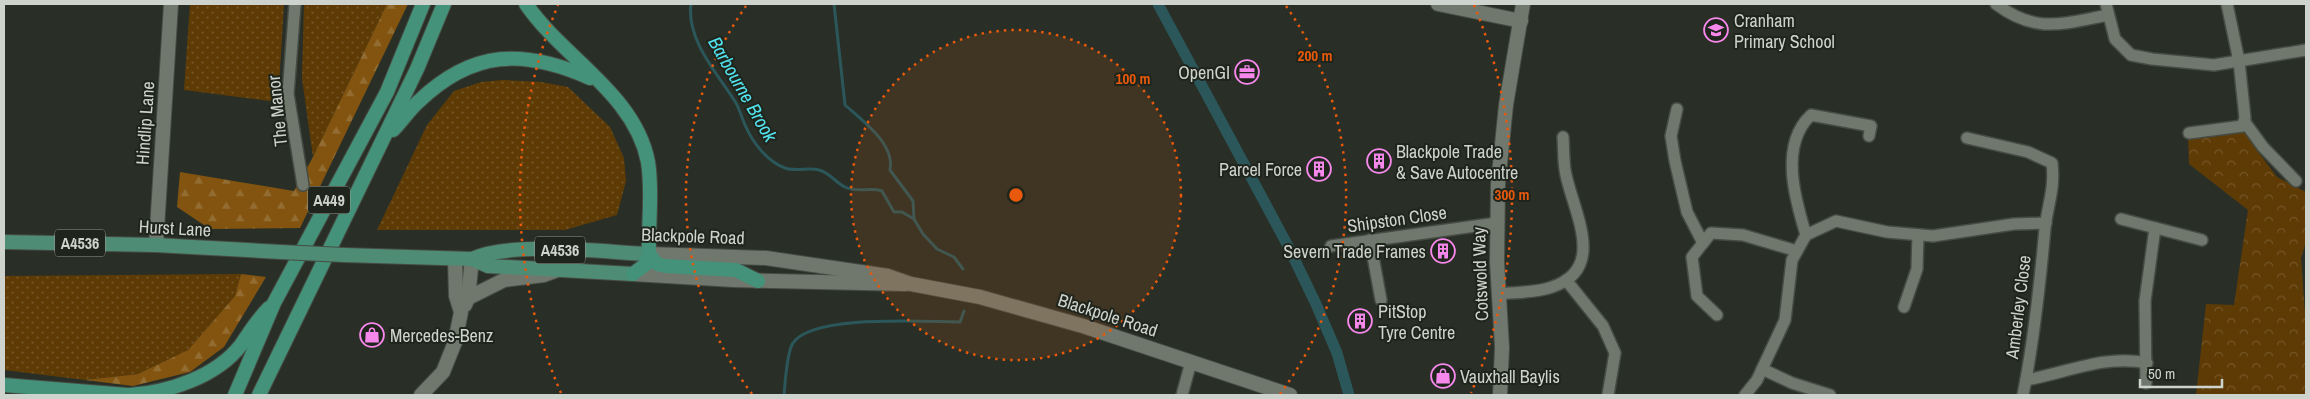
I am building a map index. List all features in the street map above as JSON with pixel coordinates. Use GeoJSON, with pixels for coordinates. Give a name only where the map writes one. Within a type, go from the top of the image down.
{"type":"FeatureCollection","features":[{"type":"Feature","properties":{"kind":"highway","name":"A449"},"geometry":{"type":"LineString","coordinates":[[235,395],[274,303],[387,92],[423,4]]}},
{"type":"Feature","properties":{"kind":"highway","name":"A449"},"geometry":{"type":"LineString","coordinates":[[259,395],[418,69],[444,4]]}},
{"type":"Feature","properties":{"kind":"highway"},"geometry":{"type":"LineString","coordinates":[[526,4],[543,26],[627,112],[643,144],[650,183],[649,254],[646,264],[633,274]]}},
{"type":"Feature","properties":{"kind":"highway"},"geometry":{"type":"LineString","coordinates":[[383,141],[430,91],[462,70],[482,62],[503,58],[526,57],[546,60],[598,81]]}},
{"type":"Feature","properties":{"kind":"highway"},"geometry":{"type":"LineString","coordinates":[[649,254],[657,264],[665,266],[736,270],[758,281]]}},
{"type":"Feature","properties":{"kind":"highway"},"geometry":{"type":"LineString","coordinates":[[4,385],[96,395],[128,395],[158,392],[197,378],[226,359],[240,345],[254,323],[274,303]]}},
{"type":"Feature","properties":{"kind":"main road","name":"Hindlip Lane"},"geometry":{"type":"LineString","coordinates":[[156,245],[171,4]]}},
{"type":"Feature","properties":{"kind":"main road"},"geometry":{"type":"LineString","coordinates":[[1438,4],[1521,21]]}},
{"type":"Feature","properties":{"kind":"main road","name":"Cotswold Way"},"geometry":{"type":"LineString","coordinates":[[1500,395],[1502,347],[1497,223],[1504,122],[1523,4]]}},
{"type":"Feature","properties":{"kind":"main road","name":"Hurst Lane"},"geometry":{"type":"LineString","coordinates":[[4,242],[156,245],[344,255]]}},
{"type":"Feature","properties":{"kind":"main road","name":"Blackpole Road"},"geometry":{"type":"LineString","coordinates":[[344,255],[472,259],[488,252],[567,250],[766,258],[888,276],[911,284],[980,297],[1027,309],[1290,395]]}},
{"type":"Feature","properties":{"kind":"main road"},"geometry":{"type":"LineString","coordinates":[[421,395],[436,380],[448,362],[456,342],[460,312],[456,296],[455,259]]}},
{"type":"Feature","properties":{"kind":"main road"},"geometry":{"type":"LineString","coordinates":[[460,312],[468,298],[472,259]]}},
{"type":"Feature","properties":{"kind":"main road","name":"Blackpole Road"},"geometry":{"type":"LineString","coordinates":[[472,259],[488,266],[558,270],[758,281],[911,284]]}},
{"type":"Feature","properties":{"kind":"main road"},"geometry":{"type":"LineString","coordinates":[[468,298],[504,280],[544,275],[558,270]]}},
{"type":"Feature","properties":{"kind":"street","name":"The Manor"},"geometry":{"type":"LineString","coordinates":[[295,4],[288,94],[303,185]]}},
{"type":"Feature","properties":{"kind":"street"},"geometry":{"type":"LineString","coordinates":[[1996,4],[2019,19],[2039,25],[2062,24],[2107,10],[2114,39],[2131,55],[2152,60],[2214,65],[2306,50]]}},
{"type":"Feature","properties":{"kind":"street"},"geometry":{"type":"LineString","coordinates":[[2189,133],[2243,126],[2238,61],[2227,4]]}},
{"type":"Feature","properties":{"kind":"street"},"geometry":{"type":"LineString","coordinates":[[1677,109],[1671,136],[1675,161],[1688,212],[1703,243]]}},
{"type":"Feature","properties":{"kind":"street"},"geometry":{"type":"LineString","coordinates":[[1806,236],[1797,204],[1791,171],[1800,125],[1811,115],[1825,117],[1871,126],[1869,136]]}},
{"type":"Feature","properties":{"kind":"street"},"geometry":{"type":"LineString","coordinates":[[2244,121],[2262,147],[2296,181]]}},
{"type":"Feature","properties":{"kind":"street"},"geometry":{"type":"LineString","coordinates":[[1499,294],[1551,288],[1566,280],[1580,266],[1585,250],[1580,224],[1565,172],[1563,137]]}},
{"type":"Feature","properties":{"kind":"street","name":"Amberley Close"},"geometry":{"type":"LineString","coordinates":[[1967,138],[2028,152],[2052,163],[2054,184],[2046,223],[2023,395]]}},
{"type":"Feature","properties":{"kind":"street"},"geometry":{"type":"LineString","coordinates":[[2121,219],[2202,240]]}},
{"type":"Feature","properties":{"kind":"street"},"geometry":{"type":"LineString","coordinates":[[1745,395],[1757,380],[1784,320],[1792,260],[1806,236],[1836,221],[1887,232],[1933,236],[2014,224],[2046,223]]}},
{"type":"Feature","properties":{"kind":"street","name":"Shipston Close"},"geometry":{"type":"LineString","coordinates":[[1331,246],[1497,223]]}},
{"type":"Feature","properties":{"kind":"street"},"geometry":{"type":"LineString","coordinates":[[2146,383],[2145,301],[2154,228]]}},
{"type":"Feature","properties":{"kind":"street"},"geometry":{"type":"LineString","coordinates":[[1717,315],[1697,296],[1692,257],[1711,233],[1743,235],[1798,251]]}},
{"type":"Feature","properties":{"kind":"street"},"geometry":{"type":"LineString","coordinates":[[1904,307],[1917,269],[1918,235]]}},
{"type":"Feature","properties":{"kind":"street"},"geometry":{"type":"LineString","coordinates":[[1370,240],[1381,300]]}},
{"type":"Feature","properties":{"kind":"street"},"geometry":{"type":"LineString","coordinates":[[1566,280],[1603,326],[1615,353],[1608,395]]}},
{"type":"Feature","properties":{"kind":"street"},"geometry":{"type":"LineString","coordinates":[[2026,380],[2056,375],[2093,364],[2128,359],[2147,362]]}},
{"type":"Feature","properties":{"kind":"street"},"geometry":{"type":"LineString","coordinates":[[1182,395],[1191,362]]}},
{"type":"Feature","properties":{"kind":"street"},"geometry":{"type":"LineString","coordinates":[[1762,369],[1792,383],[1830,395]]}},
{"type":"Feature","properties":{"kind":"green space"},"geometry":{"type":"Polygon","coordinates":[[[190,4],[284,4],[278,102],[184,90],[190,4]]]}},
{"type":"Feature","properties":{"kind":"green space"},"geometry":{"type":"Polygon","coordinates":[[[304,4],[387,4],[313,157],[302,78],[304,4]]]}},
{"type":"Feature","properties":{"kind":"green space"},"geometry":{"type":"Polygon","coordinates":[[[387,4],[408,4],[300,228],[210,229],[177,207],[180,172],[294,191],[313,157],[387,4]]]}},
{"type":"Feature","properties":{"kind":"green space"},"geometry":{"type":"Polygon","coordinates":[[[503,80],[541,82],[568,87],[610,127],[624,158],[626,181],[617,215],[565,230],[377,230],[427,125],[454,91],[481,82],[503,80]]]}},
{"type":"Feature","properties":{"kind":"green space"},"geometry":{"type":"Polygon","coordinates":[[[2248,123],[2253,145],[2277,177],[2306,192],[2306,242],[2301,258],[2306,327],[2306,395],[2196,395],[2206,304],[2234,305],[2248,210],[2189,164],[2188,135],[2248,123]]]}},
{"type":"Feature","properties":{"kind":"green space"},"geometry":{"type":"Polygon","coordinates":[[[241,274],[235,296],[188,350],[138,374],[85,380],[4,370],[4,276],[241,274]]]}},
{"type":"Feature","properties":{"kind":"green space"},"geometry":{"type":"Polygon","coordinates":[[[241,274],[266,277],[224,347],[190,372],[133,386],[85,380],[138,374],[188,350],[235,296],[241,274]]]}},
{"type":"Feature","properties":{"kind":"waterway","name":"Barbourne Brook"},"geometry":{"type":"LineString","coordinates":[[691,4],[693,31],[698,43],[736,103],[753,139],[767,157],[785,168],[823,171],[850,189],[882,191],[894,212],[902,212],[914,219],[923,234],[937,249],[954,257],[963,269]]}},
{"type":"Feature","properties":{"kind":"waterway"},"geometry":{"type":"LineString","coordinates":[[834,4],[845,105],[883,142],[888,151],[890,170],[913,201],[914,219]]}},
{"type":"Feature","properties":{"kind":"waterway"},"geometry":{"type":"LineString","coordinates":[[1158,4],[1288,246],[1337,353],[1349,395]]}},
{"type":"Feature","properties":{"kind":"waterway","name":"Barbourne Brook"},"geometry":{"type":"LineString","coordinates":[[784,395],[789,353],[793,343],[804,334],[823,327],[845,324],[897,321],[960,322],[964,311]]}},
{"type":"Feature","properties":{"kind":"place","name":"Cranham Primary School"},"geometry":{"type":"Point","coordinates":[1716,30]}},
{"type":"Feature","properties":{"kind":"place","name":"OpenGI"},"geometry":{"type":"Point","coordinates":[1247,72]}},
{"type":"Feature","properties":{"kind":"place","name":"Blackpole Trade & Save Autocentre"},"geometry":{"type":"Point","coordinates":[1379,161]}},
{"type":"Feature","properties":{"kind":"place","name":"Parcel Force"},"geometry":{"type":"Point","coordinates":[1319,169]}},
{"type":"Feature","properties":{"kind":"place","name":"Severn Trade Frames"},"geometry":{"type":"Point","coordinates":[1443,251]}},
{"type":"Feature","properties":{"kind":"place","name":"PitStop Tyre Centre"},"geometry":{"type":"Point","coordinates":[1360,321]}},
{"type":"Feature","properties":{"kind":"place","name":"Mercedes-Benz"},"geometry":{"type":"Point","coordinates":[372,335]}},
{"type":"Feature","properties":{"kind":"place","name":"Vauxhall Baylis"},"geometry":{"type":"Point","coordinates":[1443,376]}}]}
